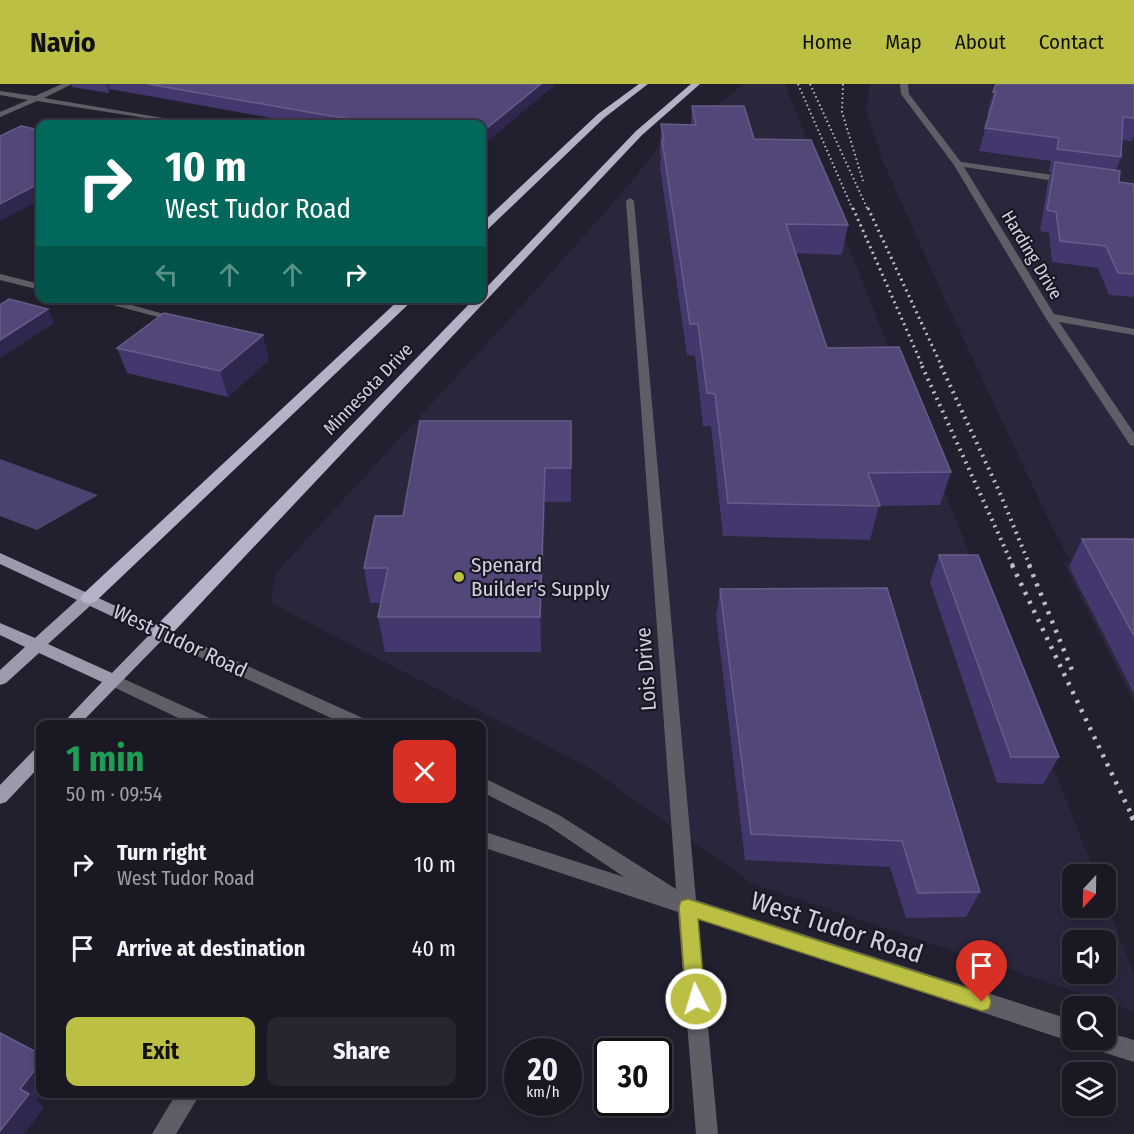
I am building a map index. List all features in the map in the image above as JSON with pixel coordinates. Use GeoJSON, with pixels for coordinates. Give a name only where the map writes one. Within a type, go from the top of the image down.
{"type":"FeatureCollection","features":[{"type":"Feature","properties":{"kind":"highway"},"geometry":{"type":"LineString","coordinates":[[486,225],[601,116],[644,84]]}},
{"type":"Feature","properties":{"kind":"highway","name":"Minnesota Drive"},"geometry":{"type":"LineString","coordinates":[[486,295],[639,133],[696,84]]}},
{"type":"Feature","properties":{"kind":"highway","name":"Minnesota Drive"},"geometry":{"type":"LineString","coordinates":[[89,598],[404,303]]}},
{"type":"Feature","properties":{"kind":"highway","name":"Minnesota Drive"},"geometry":{"type":"LineString","coordinates":[[161,633],[478,303]]}},
{"type":"Feature","properties":{"kind":"main road","name":"West Tudor Road"},"geometry":{"type":"LineString","coordinates":[[0,558],[161,633]]}},
{"type":"Feature","properties":{"kind":"main road","name":"Minnesota Drive"},"geometry":{"type":"LineString","coordinates":[[0,679],[89,598]]}},
{"type":"Feature","properties":{"kind":"main road"},"geometry":{"type":"LineString","coordinates":[[0,629],[113,680]]}},
{"type":"Feature","properties":{"kind":"main road","name":"Minnesota Drive"},"geometry":{"type":"LineString","coordinates":[[74,720],[161,633]]}},
{"type":"Feature","properties":{"kind":"main road"},"geometry":{"type":"LineString","coordinates":[[0,797],[36,759]]}},
{"type":"Feature","properties":{"kind":"street"},"geometry":{"type":"LineString","coordinates":[[0,115],[68,84]]}},
{"type":"Feature","properties":{"kind":"street","name":"Harding Drive"},"geometry":{"type":"LineString","coordinates":[[904,84],[905,94],[958,165],[1050,317],[1134,442]]}},
{"type":"Feature","properties":{"kind":"street"},"geometry":{"type":"LineString","coordinates":[[0,93],[169,120]]}},
{"type":"Feature","properties":{"kind":"street"},"geometry":{"type":"LineString","coordinates":[[958,165],[1075,181]]}},
{"type":"Feature","properties":{"kind":"street","name":"Lois Drive"},"geometry":{"type":"LineString","coordinates":[[630,201],[707,1134]]}},
{"type":"Feature","properties":{"kind":"street"},"geometry":{"type":"LineString","coordinates":[[0,277],[36,285]]}},
{"type":"Feature","properties":{"kind":"street"},"geometry":{"type":"LineString","coordinates":[[112,303],[192,322]]}},
{"type":"Feature","properties":{"kind":"street"},"geometry":{"type":"LineString","coordinates":[[1050,317],[1134,332]]}},
{"type":"Feature","properties":{"kind":"street","name":"West Tudor Road"},"geometry":{"type":"LineString","coordinates":[[161,633],[350,720]]}},
{"type":"Feature","properties":{"kind":"street"},"geometry":{"type":"LineString","coordinates":[[113,680],[198,720]]}},
{"type":"Feature","properties":{"kind":"street","name":"West Tudor Road"},"geometry":{"type":"LineString","coordinates":[[486,786],[553,820],[688,907]]}},
{"type":"Feature","properties":{"kind":"street","name":"West Tudor Road"},"geometry":{"type":"LineString","coordinates":[[486,840],[1062,1028]]}},
{"type":"Feature","properties":{"kind":"street"},"geometry":{"type":"LineString","coordinates":[[1116,1046],[1134,1051]]}},
{"type":"Feature","properties":{"kind":"street"},"geometry":{"type":"LineString","coordinates":[[163,1134],[186,1098]]}},
{"type":"Feature","properties":{"kind":"shaded area"},"geometry":{"type":"Polygon","coordinates":[[[744,84],[785,84],[1091,864],[1062,864],[1062,918],[1112,918],[1134,975],[1134,1011],[1116,1005],[1116,996],[1089,996],[753,884],[588,767],[271,603],[276,573],[527,300],[629,185],[658,147],[678,136],[744,84]]]}},
{"type":"Feature","properties":{"kind":"shaded area"},"geometry":{"type":"Polygon","coordinates":[[[870,84],[1134,84],[1134,702],[1063,563],[1070,560],[1054,531],[946,302],[882,159],[866,109],[870,84]]]}},
{"type":"Feature","properties":{"kind":"shaded area"},"geometry":{"type":"Polygon","coordinates":[[[0,459],[98,495],[37,530],[0,516],[0,459]]]}},
{"type":"Feature","properties":{"kind":"building"},"geometry":{"type":"Polygon","coordinates":[[[148,84],[541,84],[486,129],[486,120],[359,120],[148,84]]]}},
{"type":"Feature","properties":{"kind":"building"},"geometry":{"type":"Polygon","coordinates":[[[996,84],[1134,84],[1134,118],[1123,117],[1121,157],[1057,149],[1059,138],[985,128],[996,92],[993,92],[996,84]]]}},
{"type":"Feature","properties":{"kind":"building"},"geometry":{"type":"Polygon","coordinates":[[[692,106],[744,106],[754,139],[811,140],[848,225],[786,224],[827,348],[899,347],[951,472],[868,473],[880,506],[728,503],[715,394],[707,393],[698,324],[690,324],[662,140],[664,140],[661,124],[696,125],[692,106]]]}},
{"type":"Feature","properties":{"kind":"building"},"geometry":{"type":"Polygon","coordinates":[[[21,126],[36,129],[36,185],[0,204],[0,136],[21,126]]]}},
{"type":"Feature","properties":{"kind":"building"},"geometry":{"type":"Polygon","coordinates":[[[1055,162],[1120,171],[1119,182],[1134,184],[1134,274],[1118,273],[1106,246],[1060,241],[1056,212],[1047,210],[1055,162]]]}},
{"type":"Feature","properties":{"kind":"building"},"geometry":{"type":"Polygon","coordinates":[[[9,299],[48,309],[0,340],[0,305],[9,299]]]}},
{"type":"Feature","properties":{"kind":"building"},"geometry":{"type":"Polygon","coordinates":[[[164,313],[263,335],[220,371],[117,348],[164,313]]]}},
{"type":"Feature","properties":{"kind":"building","name":"Spenard Builder's Supply"},"geometry":{"type":"Polygon","coordinates":[[[420,421],[571,421],[571,468],[545,468],[540,617],[378,617],[388,568],[364,568],[375,516],[403,516],[420,421]]]}},
{"type":"Feature","properties":{"kind":"building"},"geometry":{"type":"Polygon","coordinates":[[[1082,539],[1134,539],[1134,636],[1082,539]]]}},
{"type":"Feature","properties":{"kind":"building"},"geometry":{"type":"Polygon","coordinates":[[[939,555],[978,555],[1059,757],[1011,757],[939,555]]]}},
{"type":"Feature","properties":{"kind":"building"},"geometry":{"type":"Polygon","coordinates":[[[887,588],[980,892],[918,893],[902,841],[751,834],[720,589],[887,588]]]}},
{"type":"Feature","properties":{"kind":"building"},"geometry":{"type":"Polygon","coordinates":[[[0,1033],[36,1052],[36,1068],[20,1089],[29,1094],[0,1131],[0,1033]]]}},
{"type":"Feature","properties":{"kind":"railway"},"geometry":{"type":"LineString","coordinates":[[798,84],[853,210]]}},
{"type":"Feature","properties":{"kind":"railway"},"geometry":{"type":"LineString","coordinates":[[810,84],[868,210]]}},
{"type":"Feature","properties":{"kind":"railway"},"geometry":{"type":"LineString","coordinates":[[843,84],[842,112],[863,181]]}},
{"type":"Feature","properties":{"kind":"railway"},"geometry":{"type":"LineString","coordinates":[[853,208],[923,367]]}},
{"type":"Feature","properties":{"kind":"railway"},"geometry":{"type":"LineString","coordinates":[[868,208],[942,367]]}},
{"type":"Feature","properties":{"kind":"railway"},"geometry":{"type":"LineString","coordinates":[[922,366],[1013,566]]}},
{"type":"Feature","properties":{"kind":"railway"},"geometry":{"type":"LineString","coordinates":[[941,366],[999,491],[1030,566]]}},
{"type":"Feature","properties":{"kind":"railway"},"geometry":{"type":"LineString","coordinates":[[1012,565],[1133,818]]}},
{"type":"Feature","properties":{"kind":"railway"},"geometry":{"type":"LineString","coordinates":[[1029,565],[1072,670]]}},
{"type":"Feature","properties":{"kind":"place","name":"Spenard Builder's Supply"},"geometry":{"type":"Point","coordinates":[459,577]}},
{"type":"Feature","properties":{"kind":"route"},"geometry":{"type":"LineString","coordinates":[[696,999],[688,907],[982,1002]]}}]}
